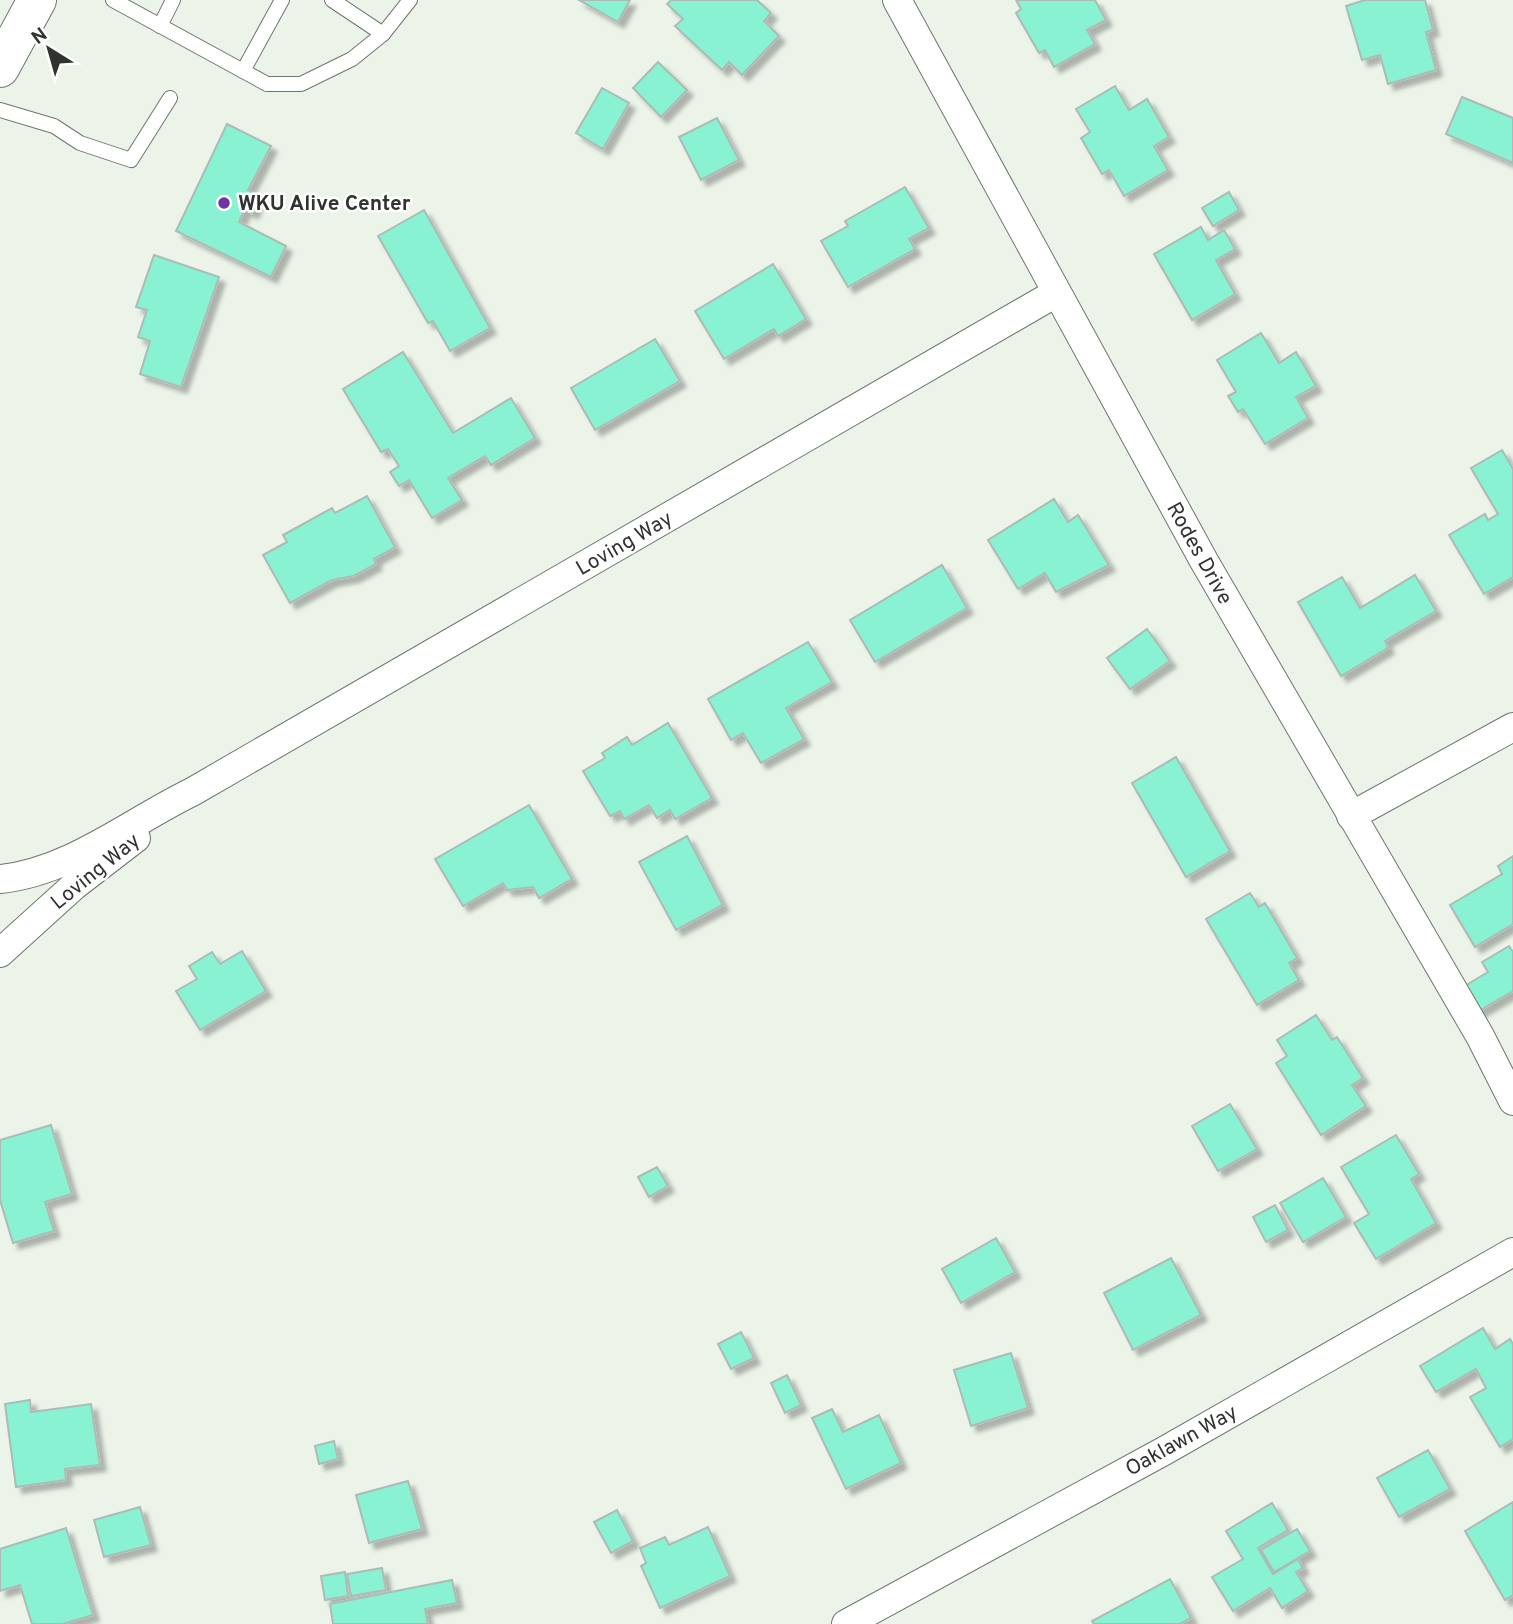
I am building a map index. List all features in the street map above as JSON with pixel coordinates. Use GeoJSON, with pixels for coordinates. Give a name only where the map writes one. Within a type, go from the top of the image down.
{"type":"FeatureCollection","features":[{"type":"Feature","properties":{"kind":"main road"},"geometry":{"type":"LineString","coordinates":[[0,99],[7,57],[37,0]]}},
{"type":"Feature","properties":{"kind":"street","name":"Rodes Drive"},"geometry":{"type":"LineString","coordinates":[[897,0],[1192,540],[1480,1036],[1513,1101]]}},
{"type":"Feature","properties":{"kind":"street","name":"Loving Way"},"geometry":{"type":"LineString","coordinates":[[0,879],[36,872],[72,857],[192,792],[1056,293]]}},
{"type":"Feature","properties":{"kind":"street"},"geometry":{"type":"LineString","coordinates":[[1351,816],[1513,726]]}},
{"type":"Feature","properties":{"kind":"street","name":"Loving Way"},"geometry":{"type":"LineString","coordinates":[[0,953],[75,885],[192,792]]}},
{"type":"Feature","properties":{"kind":"street","name":"Oaklawn Way"},"geometry":{"type":"LineString","coordinates":[[846,1624],[1164,1451],[1513,1252]]}},
{"type":"Feature","properties":{"kind":"lane"},"geometry":{"type":"LineString","coordinates":[[113,0],[267,84],[301,84],[352,59],[383,34],[410,0]]}},
{"type":"Feature","properties":{"kind":"lane"},"geometry":{"type":"LineString","coordinates":[[160,26],[173,0]]}},
{"type":"Feature","properties":{"kind":"lane"},"geometry":{"type":"LineString","coordinates":[[243,71],[282,0]]}},
{"type":"Feature","properties":{"kind":"lane"},"geometry":{"type":"LineString","coordinates":[[332,0],[383,34]]}},
{"type":"Feature","properties":{"kind":"lane"},"geometry":{"type":"LineString","coordinates":[[0,110],[54,126],[80,143],[131,160],[170,98]]}},
{"type":"Feature","properties":{"kind":"building"},"geometry":{"type":"Polygon","coordinates":[[[579,0],[630,0],[618,22],[579,0]]]}},
{"type":"Feature","properties":{"kind":"building"},"geometry":{"type":"Polygon","coordinates":[[[671,0],[757,0],[771,13],[764,21],[779,36],[742,75],[729,62],[722,70],[675,26],[683,19],[667,4],[671,0]]]}},
{"type":"Feature","properties":{"kind":"building"},"geometry":{"type":"Polygon","coordinates":[[[1016,0],[1095,0],[1106,20],[1087,30],[1095,44],[1054,67],[1045,50],[1039,53],[1016,13],[1021,9],[1016,0]]]}},
{"type":"Feature","properties":{"kind":"building"},"geometry":{"type":"Polygon","coordinates":[[[1365,0],[1425,0],[1433,30],[1426,32],[1436,70],[1388,84],[1380,55],[1362,60],[1346,6],[1365,0]]]}},
{"type":"Feature","properties":{"kind":"building"},"geometry":{"type":"Polygon","coordinates":[[[658,62],[687,90],[661,117],[633,88],[658,62]]]}},
{"type":"Feature","properties":{"kind":"building"},"geometry":{"type":"Polygon","coordinates":[[[1115,86],[1129,110],[1147,99],[1169,137],[1154,146],[1168,170],[1124,196],[1109,170],[1102,174],[1081,138],[1090,132],[1076,109],[1115,86]]]}},
{"type":"Feature","properties":{"kind":"building"},"geometry":{"type":"Polygon","coordinates":[[[602,88],[629,103],[603,149],[576,133],[602,88]]]}},
{"type":"Feature","properties":{"kind":"building"},"geometry":{"type":"Polygon","coordinates":[[[1462,97],[1513,118],[1513,163],[1446,134],[1462,97]]]}},
{"type":"Feature","properties":{"kind":"building"},"geometry":{"type":"Polygon","coordinates":[[[717,118],[739,160],[701,180],[679,137],[717,118]]]}},
{"type":"Feature","properties":{"kind":"building","name":"WKU Alive Center"},"geometry":{"type":"Polygon","coordinates":[[[227,124],[271,146],[248,190],[260,196],[252,213],[245,209],[239,222],[286,246],[271,277],[176,231],[227,124]]]}},
{"type":"Feature","properties":{"kind":"building"},"geometry":{"type":"Polygon","coordinates":[[[905,187],[929,228],[909,239],[915,249],[848,287],[821,241],[848,226],[845,221],[905,187]]]}},
{"type":"Feature","properties":{"kind":"building"},"geometry":{"type":"Polygon","coordinates":[[[1229,192],[1239,210],[1213,226],[1202,208],[1229,192]]]}},
{"type":"Feature","properties":{"kind":"building"},"geometry":{"type":"Polygon","coordinates":[[[424,210],[490,328],[450,351],[433,321],[428,323],[378,236],[424,210]]]}},
{"type":"Feature","properties":{"kind":"building"},"geometry":{"type":"Polygon","coordinates":[[[1201,227],[1208,240],[1224,230],[1235,249],[1216,260],[1235,294],[1192,320],[1154,254],[1201,227]]]}},
{"type":"Feature","properties":{"kind":"building"},"geometry":{"type":"Polygon","coordinates":[[[154,255],[219,277],[181,387],[140,374],[150,341],[138,337],[147,310],[136,307],[154,255]]]}},
{"type":"Feature","properties":{"kind":"building"},"geometry":{"type":"Polygon","coordinates":[[[773,264],[806,319],[778,336],[774,329],[724,359],[695,311],[773,264]]]}},
{"type":"Feature","properties":{"kind":"building"},"geometry":{"type":"Polygon","coordinates":[[[1261,333],[1279,363],[1296,352],[1316,386],[1296,397],[1308,418],[1265,444],[1243,409],[1238,412],[1228,396],[1236,392],[1217,360],[1261,333]]]}},
{"type":"Feature","properties":{"kind":"building"},"geometry":{"type":"Polygon","coordinates":[[[655,339],[680,381],[595,430],[571,388],[655,339]]]}},
{"type":"Feature","properties":{"kind":"building"},"geometry":{"type":"Polygon","coordinates":[[[403,352],[453,433],[511,398],[535,438],[491,465],[485,456],[448,478],[462,500],[432,518],[409,480],[399,486],[390,472],[399,466],[388,449],[381,452],[343,389],[403,352]]]}},
{"type":"Feature","properties":{"kind":"building"},"geometry":{"type":"Polygon","coordinates":[[[1502,450],[1513,469],[1513,577],[1484,594],[1449,535],[1485,514],[1488,520],[1498,514],[1471,468],[1502,450]]]}},
{"type":"Feature","properties":{"kind":"building"},"geometry":{"type":"Polygon","coordinates":[[[367,496],[395,547],[374,559],[376,564],[354,576],[332,580],[290,603],[263,555],[287,542],[283,535],[332,508],[335,513],[367,496]]]}},
{"type":"Feature","properties":{"kind":"building"},"geometry":{"type":"Polygon","coordinates":[[[1054,499],[1068,522],[1078,515],[1109,565],[1056,592],[1045,573],[1018,589],[988,540],[1054,499]]]}},
{"type":"Feature","properties":{"kind":"building"},"geometry":{"type":"Polygon","coordinates":[[[942,565],[967,608],[875,662],[850,620],[942,565]]]}},
{"type":"Feature","properties":{"kind":"building"},"geometry":{"type":"Polygon","coordinates":[[[1415,575],[1436,611],[1385,641],[1388,648],[1341,676],[1298,602],[1342,577],[1360,608],[1415,575]]]}},
{"type":"Feature","properties":{"kind":"building"},"geometry":{"type":"Polygon","coordinates":[[[1147,629],[1170,661],[1130,689],[1107,658],[1147,629]]]}},
{"type":"Feature","properties":{"kind":"building"},"geometry":{"type":"Polygon","coordinates":[[[808,642],[832,682],[786,708],[804,739],[761,763],[743,733],[731,740],[708,699],[808,642]]]}},
{"type":"Feature","properties":{"kind":"building"},"geometry":{"type":"Polygon","coordinates":[[[668,723],[712,798],[675,819],[670,810],[657,818],[649,805],[624,819],[620,811],[610,816],[583,771],[605,758],[602,753],[627,737],[632,745],[668,723]]]}},
{"type":"Feature","properties":{"kind":"building"},"geometry":{"type":"Polygon","coordinates":[[[1176,757],[1230,851],[1186,877],[1132,783],[1176,757]]]}},
{"type":"Feature","properties":{"kind":"building"},"geometry":{"type":"Polygon","coordinates":[[[529,805],[572,879],[539,898],[533,887],[507,890],[503,883],[463,906],[435,859],[529,805]]]}},
{"type":"Feature","properties":{"kind":"building"},"geometry":{"type":"Polygon","coordinates":[[[687,836],[723,905],[676,930],[639,862],[687,836]]]}},
{"type":"Feature","properties":{"kind":"building"},"geometry":{"type":"Polygon","coordinates":[[[1513,856],[1513,924],[1475,947],[1450,905],[1502,874],[1498,866],[1513,856]]]}},
{"type":"Feature","properties":{"kind":"building"},"geometry":{"type":"Polygon","coordinates":[[[1250,893],[1259,907],[1265,903],[1297,958],[1289,963],[1299,980],[1257,1005],[1206,919],[1250,893]]]}},
{"type":"Feature","properties":{"kind":"building"},"geometry":{"type":"Polygon","coordinates":[[[1509,946],[1513,952],[1513,991],[1477,1012],[1463,987],[1488,972],[1482,962],[1509,946]]]}},
{"type":"Feature","properties":{"kind":"building"},"geometry":{"type":"Polygon","coordinates":[[[242,951],[266,991],[200,1030],[176,991],[197,979],[189,966],[212,952],[220,964],[242,951]]]}},
{"type":"Feature","properties":{"kind":"building"},"geometry":{"type":"Polygon","coordinates":[[[1316,1015],[1332,1040],[1337,1037],[1363,1078],[1352,1085],[1366,1106],[1321,1135],[1276,1063],[1287,1056],[1277,1040],[1316,1015]]]}},
{"type":"Feature","properties":{"kind":"building"},"geometry":{"type":"Polygon","coordinates":[[[1230,1104],[1257,1149],[1218,1171],[1192,1126],[1230,1104]]]}},
{"type":"Feature","properties":{"kind":"building"},"geometry":{"type":"Polygon","coordinates":[[[51,1125],[72,1194],[45,1202],[54,1231],[13,1243],[0,1200],[0,1140],[51,1125]]]}},
{"type":"Feature","properties":{"kind":"building"},"geometry":{"type":"Polygon","coordinates":[[[1396,1135],[1419,1174],[1411,1179],[1436,1223],[1376,1259],[1354,1223],[1369,1214],[1341,1167],[1396,1135]]]}},
{"type":"Feature","properties":{"kind":"building"},"geometry":{"type":"Polygon","coordinates":[[[657,1167],[668,1186],[649,1197],[638,1177],[657,1167]]]}},
{"type":"Feature","properties":{"kind":"building"},"geometry":{"type":"Polygon","coordinates":[[[1323,1178],[1346,1217],[1303,1242],[1280,1203],[1323,1178]]]}},
{"type":"Feature","properties":{"kind":"building"},"geometry":{"type":"Polygon","coordinates":[[[1275,1205],[1288,1230],[1266,1242],[1253,1217],[1275,1205]]]}},
{"type":"Feature","properties":{"kind":"building"},"geometry":{"type":"Polygon","coordinates":[[[996,1238],[1015,1272],[961,1303],[942,1269],[996,1238]]]}},
{"type":"Feature","properties":{"kind":"building"},"geometry":{"type":"Polygon","coordinates":[[[1171,1258],[1201,1315],[1133,1350],[1104,1293],[1171,1258]]]}},
{"type":"Feature","properties":{"kind":"building"},"geometry":{"type":"Polygon","coordinates":[[[1483,1328],[1495,1349],[1510,1339],[1513,1344],[1513,1439],[1500,1447],[1470,1397],[1486,1388],[1476,1369],[1436,1392],[1420,1366],[1483,1328]]]}},
{"type":"Feature","properties":{"kind":"building"},"geometry":{"type":"Polygon","coordinates":[[[741,1332],[754,1358],[731,1369],[718,1344],[741,1332]]]}},
{"type":"Feature","properties":{"kind":"building"},"geometry":{"type":"Polygon","coordinates":[[[1011,1353],[1028,1408],[971,1426],[954,1370],[1011,1353]]]}},
{"type":"Feature","properties":{"kind":"building"},"geometry":{"type":"Polygon","coordinates":[[[787,1375],[801,1405],[785,1413],[771,1383],[787,1375]]]}},
{"type":"Feature","properties":{"kind":"building"},"geometry":{"type":"Polygon","coordinates":[[[30,1400],[31,1412],[91,1404],[100,1465],[65,1469],[66,1480],[16,1487],[5,1404],[30,1400]]]}},
{"type":"Feature","properties":{"kind":"building"},"geometry":{"type":"Polygon","coordinates":[[[832,1409],[843,1432],[879,1415],[901,1463],[846,1489],[812,1418],[832,1409]]]}},
{"type":"Feature","properties":{"kind":"building"},"geometry":{"type":"Polygon","coordinates":[[[334,1441],[338,1459],[319,1464],[315,1446],[334,1441]]]}},
{"type":"Feature","properties":{"kind":"building"},"geometry":{"type":"Polygon","coordinates":[[[1428,1450],[1450,1489],[1399,1517],[1377,1478],[1428,1450]]]}},
{"type":"Feature","properties":{"kind":"building"},"geometry":{"type":"Polygon","coordinates":[[[408,1481],[422,1529],[369,1543],[356,1495],[408,1481]]]}},
{"type":"Feature","properties":{"kind":"building"},"geometry":{"type":"Polygon","coordinates":[[[1513,1502],[1513,1595],[1505,1600],[1465,1531],[1513,1502]]]}},
{"type":"Feature","properties":{"kind":"building"},"geometry":{"type":"Polygon","coordinates":[[[1272,1503],[1288,1530],[1258,1548],[1273,1574],[1298,1559],[1303,1568],[1296,1572],[1308,1591],[1282,1608],[1270,1588],[1233,1611],[1212,1577],[1243,1559],[1226,1531],[1272,1503]]]}},
{"type":"Feature","properties":{"kind":"building"},"geometry":{"type":"Polygon","coordinates":[[[140,1507],[151,1545],[104,1557],[94,1520],[140,1507]]]}},
{"type":"Feature","properties":{"kind":"building"},"geometry":{"type":"Polygon","coordinates":[[[617,1510],[633,1541],[611,1553],[594,1522],[617,1510]]]}},
{"type":"Feature","properties":{"kind":"building"},"geometry":{"type":"Polygon","coordinates":[[[708,1527],[730,1576],[660,1608],[641,1566],[646,1563],[640,1548],[665,1537],[669,1545],[708,1527]]]}},
{"type":"Feature","properties":{"kind":"building"},"geometry":{"type":"Polygon","coordinates":[[[66,1528],[93,1615],[63,1624],[32,1624],[20,1585],[0,1591],[0,1549],[66,1528]]]}},
{"type":"Feature","properties":{"kind":"building"},"geometry":{"type":"Polygon","coordinates":[[[1297,1529],[1310,1551],[1274,1572],[1261,1550],[1297,1529]]]}},
{"type":"Feature","properties":{"kind":"building"},"geometry":{"type":"Polygon","coordinates":[[[382,1568],[386,1590],[351,1596],[347,1574],[382,1568]]]}},
{"type":"Feature","properties":{"kind":"building"},"geometry":{"type":"Polygon","coordinates":[[[345,1572],[348,1596],[325,1600],[321,1576],[345,1572]]]}},
{"type":"Feature","properties":{"kind":"building"},"geometry":{"type":"Polygon","coordinates":[[[1170,1579],[1191,1618],[1180,1624],[1094,1624],[1092,1621],[1170,1579]]]}},
{"type":"Feature","properties":{"kind":"building"},"geometry":{"type":"Polygon","coordinates":[[[452,1580],[457,1603],[425,1609],[428,1624],[333,1624],[330,1604],[452,1580]]]}},
{"type":"Feature","properties":{"kind":"place","name":"WKU Alive Center"},"geometry":{"type":"Point","coordinates":[224,203]}}]}
